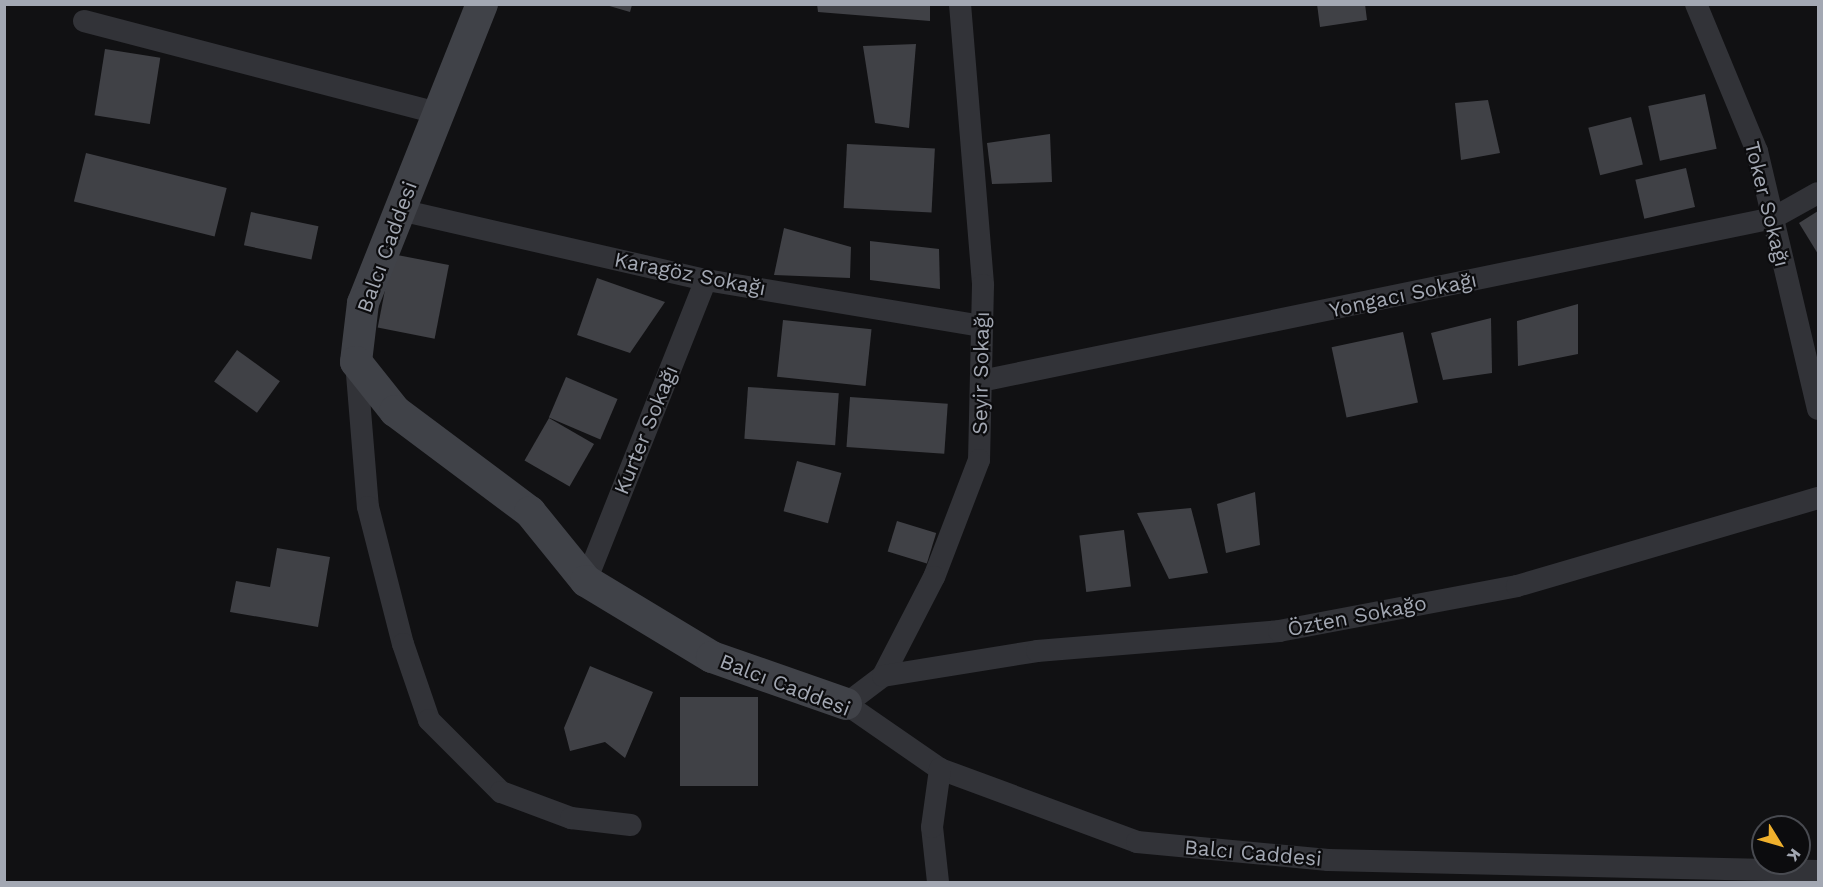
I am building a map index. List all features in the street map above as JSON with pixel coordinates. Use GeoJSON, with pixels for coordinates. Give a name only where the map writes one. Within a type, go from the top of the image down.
{"type":"FeatureCollection","features":[{"type":"Feature","properties":{"kind":"street","name":"Balcı Caddesi"},"geometry":{"type":"LineString","coordinates":[[482,4],[436,113],[363,303],[356,362],[395,411],[530,512],[586,580],[712,657],[846,704],[939,769],[1137,842],[1432,872],[1818,871]]}},
{"type":"Feature","properties":{"kind":"street","name":"Seyir Sokağı"},"geometry":{"type":"LineString","coordinates":[[846,704],[884,676],[934,577],[979,460],[982,326],[960,4]]}},
{"type":"Feature","properties":{"kind":"street","name":"Toker Sokağı"},"geometry":{"type":"LineString","coordinates":[[1696,4],[1757,151],[1817,399]]}},
{"type":"Feature","properties":{"kind":"street"},"geometry":{"type":"LineString","coordinates":[[84,21],[436,113]]}},
{"type":"Feature","properties":{"kind":"street","name":"Yongacı Sokağı"},"geometry":{"type":"LineString","coordinates":[[981,381],[1773,218],[1818,193]]}},
{"type":"Feature","properties":{"kind":"street","name":"Karagöz Sokağı"},"geometry":{"type":"LineString","coordinates":[[399,210],[706,280],[982,326]]}},
{"type":"Feature","properties":{"kind":"street","name":"Kurter Sokağı"},"geometry":{"type":"LineString","coordinates":[[586,580],[706,280]]}},
{"type":"Feature","properties":{"kind":"street"},"geometry":{"type":"LineString","coordinates":[[356,362],[368,507],[403,644],[429,720],[501,792],[571,818],[631,825]]}},
{"type":"Feature","properties":{"kind":"street","name":"Özten Sokağo"},"geometry":{"type":"LineString","coordinates":[[884,676],[1037,651],[1279,631],[1517,586],[1818,498]]}},
{"type":"Feature","properties":{"kind":"street"},"geometry":{"type":"LineString","coordinates":[[938,882],[932,827],[939,769]]}},
{"type":"Feature","properties":{"kind":"building"},"geometry":{"type":"Polygon","coordinates":[[[817,4],[930,4],[930,21],[818,12],[817,4]]]}},
{"type":"Feature","properties":{"kind":"building"},"geometry":{"type":"Polygon","coordinates":[[[1317,4],[1365,4],[1367,20],[1320,27],[1317,4]]]}},
{"type":"Feature","properties":{"kind":"building"},"geometry":{"type":"Polygon","coordinates":[[[606,5],[632,5],[630,12],[606,5]]]}},
{"type":"Feature","properties":{"kind":"building"},"geometry":{"type":"Polygon","coordinates":[[[916,44],[909,128],[875,123],[863,46],[916,44]]]}},
{"type":"Feature","properties":{"kind":"building"},"geometry":{"type":"Polygon","coordinates":[[[105,49],[160,58],[150,124],[95,115],[105,49]]]}},
{"type":"Feature","properties":{"kind":"building"},"geometry":{"type":"Polygon","coordinates":[[[1705,94],[1717,149],[1660,161],[1648,106],[1705,94]]]}},
{"type":"Feature","properties":{"kind":"building"},"geometry":{"type":"Polygon","coordinates":[[[1488,100],[1500,153],[1461,160],[1455,103],[1488,100]]]}},
{"type":"Feature","properties":{"kind":"building"},"geometry":{"type":"Polygon","coordinates":[[[1631,117],[1643,165],[1600,175],[1588,128],[1631,117]]]}},
{"type":"Feature","properties":{"kind":"building"},"geometry":{"type":"Polygon","coordinates":[[[1050,134],[1052,182],[992,184],[987,143],[1050,134]]]}},
{"type":"Feature","properties":{"kind":"building"},"geometry":{"type":"Polygon","coordinates":[[[847,144],[935,149],[932,213],[844,208],[847,144]]]}},
{"type":"Feature","properties":{"kind":"building"},"geometry":{"type":"Polygon","coordinates":[[[86,153],[227,188],[215,237],[74,202],[86,153]]]}},
{"type":"Feature","properties":{"kind":"building"},"geometry":{"type":"Polygon","coordinates":[[[1686,168],[1695,207],[1644,219],[1635,180],[1686,168]]]}},
{"type":"Feature","properties":{"kind":"building"},"geometry":{"type":"Polygon","coordinates":[[[1818,211],[1818,254],[1799,223],[1818,211]]]}},
{"type":"Feature","properties":{"kind":"building"},"geometry":{"type":"Polygon","coordinates":[[[251,212],[318,226],[311,260],[244,245],[251,212]]]}},
{"type":"Feature","properties":{"kind":"building"},"geometry":{"type":"Polygon","coordinates":[[[784,228],[851,247],[850,278],[774,275],[784,228]]]}},
{"type":"Feature","properties":{"kind":"building"},"geometry":{"type":"Polygon","coordinates":[[[870,241],[939,249],[940,289],[870,280],[870,241]]]}},
{"type":"Feature","properties":{"kind":"building"},"geometry":{"type":"Polygon","coordinates":[[[392,254],[449,265],[435,339],[378,328],[392,254]]]}},
{"type":"Feature","properties":{"kind":"building"},"geometry":{"type":"Polygon","coordinates":[[[597,278],[665,302],[630,353],[577,335],[597,278]]]}},
{"type":"Feature","properties":{"kind":"building"},"geometry":{"type":"Polygon","coordinates":[[[1578,304],[1578,354],[1518,366],[1517,321],[1578,304]]]}},
{"type":"Feature","properties":{"kind":"building"},"geometry":{"type":"Polygon","coordinates":[[[1491,318],[1492,373],[1443,380],[1431,333],[1491,318]]]}},
{"type":"Feature","properties":{"kind":"building"},"geometry":{"type":"Polygon","coordinates":[[[783,320],[872,329],[866,386],[777,377],[783,320]]]}},
{"type":"Feature","properties":{"kind":"building"},"geometry":{"type":"Polygon","coordinates":[[[1403,332],[1418,402],[1347,418],[1332,347],[1403,332]]]}},
{"type":"Feature","properties":{"kind":"building"},"geometry":{"type":"Polygon","coordinates":[[[237,350],[280,381],[257,413],[214,382],[237,350]]]}},
{"type":"Feature","properties":{"kind":"building"},"geometry":{"type":"Polygon","coordinates":[[[566,377],[618,399],[600,439],[549,418],[566,377]]]}},
{"type":"Feature","properties":{"kind":"building"},"geometry":{"type":"Polygon","coordinates":[[[748,387],[839,393],[835,445],[744,439],[748,387]]]}},
{"type":"Feature","properties":{"kind":"building"},"geometry":{"type":"Polygon","coordinates":[[[850,397],[948,404],[944,454],[847,447],[850,397]]]}},
{"type":"Feature","properties":{"kind":"building"},"geometry":{"type":"Polygon","coordinates":[[[549,418],[594,444],[570,486],[524,460],[549,418]]]}},
{"type":"Feature","properties":{"kind":"building"},"geometry":{"type":"Polygon","coordinates":[[[797,461],[841,473],[828,523],[784,511],[797,461]]]}},
{"type":"Feature","properties":{"kind":"building"},"geometry":{"type":"Polygon","coordinates":[[[1255,492],[1260,545],[1226,553],[1217,504],[1255,492]]]}},
{"type":"Feature","properties":{"kind":"building"},"geometry":{"type":"Polygon","coordinates":[[[1191,508],[1208,573],[1169,579],[1137,513],[1191,508]]]}},
{"type":"Feature","properties":{"kind":"building"},"geometry":{"type":"Polygon","coordinates":[[[897,521],[936,533],[927,564],[888,552],[897,521]]]}},
{"type":"Feature","properties":{"kind":"building"},"geometry":{"type":"Polygon","coordinates":[[[1124,530],[1131,587],[1086,592],[1079,535],[1124,530]]]}},
{"type":"Feature","properties":{"kind":"building"},"geometry":{"type":"Polygon","coordinates":[[[277,548],[330,557],[318,627],[230,612],[236,581],[270,587],[277,548]]]}},
{"type":"Feature","properties":{"kind":"building"},"geometry":{"type":"Polygon","coordinates":[[[590,666],[653,692],[625,758],[605,742],[570,751],[564,728],[590,666]]]}},
{"type":"Feature","properties":{"kind":"building"},"geometry":{"type":"Polygon","coordinates":[[[680,697],[758,697],[758,786],[680,786],[680,697]]]}}]}
